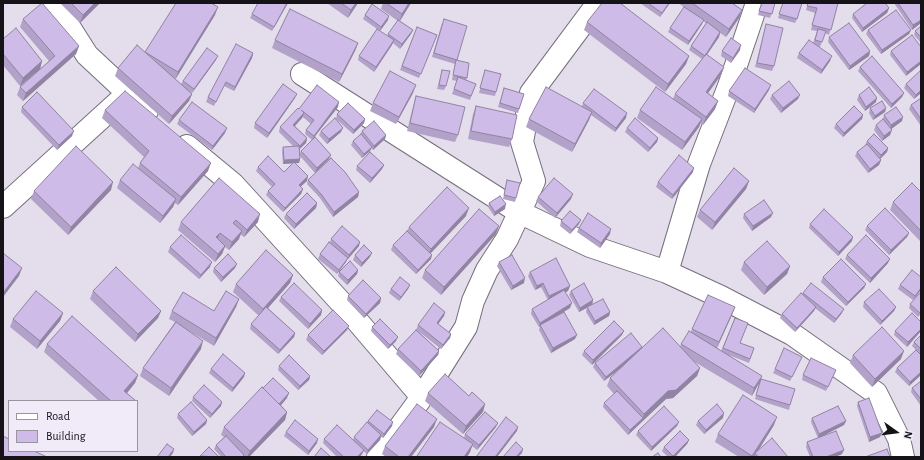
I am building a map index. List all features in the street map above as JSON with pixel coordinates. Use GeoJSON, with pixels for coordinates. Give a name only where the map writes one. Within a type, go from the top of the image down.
{"type":"FeatureCollection","features":[{"type":"Feature","properties":{"kind":"street"},"geometry":{"type":"LineString","coordinates":[[54,3],[87,55],[127,94],[233,184],[347,309],[422,397]]}},
{"type":"Feature","properties":{"kind":"street"},"geometry":{"type":"LineString","coordinates":[[378,457],[422,397],[466,327],[487,270],[507,239],[534,181],[522,142],[531,93],[598,3]]}},
{"type":"Feature","properties":{"kind":"street"},"geometry":{"type":"LineString","coordinates":[[667,272],[699,164],[729,86],[757,3]]}},
{"type":"Feature","properties":{"kind":"street"},"geometry":{"type":"LineString","coordinates":[[302,74],[519,212],[590,246],[667,272],[721,297],[792,334],[876,393],[900,439],[903,457]]}},
{"type":"Feature","properties":{"kind":"street"},"geometry":{"type":"LineString","coordinates":[[3,207],[127,94]]}},
{"type":"Feature","properties":{"kind":"building"},"geometry":{"type":"Polygon","coordinates":[[[42,3],[79,46],[26,93],[20,87],[55,56],[23,19],[42,3]]]}},
{"type":"Feature","properties":{"kind":"building"},"geometry":{"type":"Polygon","coordinates":[[[71,3],[95,3],[83,15],[71,3]]]}},
{"type":"Feature","properties":{"kind":"building"},"geometry":{"type":"Polygon","coordinates":[[[176,3],[211,3],[218,7],[178,72],[145,52],[176,3]]]}},
{"type":"Feature","properties":{"kind":"building"},"geometry":{"type":"Polygon","coordinates":[[[258,3],[287,3],[274,27],[252,14],[258,3]]]}},
{"type":"Feature","properties":{"kind":"building"},"geometry":{"type":"Polygon","coordinates":[[[341,3],[356,3],[351,10],[341,3]]]}},
{"type":"Feature","properties":{"kind":"building"},"geometry":{"type":"Polygon","coordinates":[[[386,3],[409,3],[402,14],[386,3]]]}},
{"type":"Feature","properties":{"kind":"building"},"geometry":{"type":"Polygon","coordinates":[[[602,3],[620,3],[689,56],[668,84],[587,22],[602,3]]]}},
{"type":"Feature","properties":{"kind":"building"},"geometry":{"type":"Polygon","coordinates":[[[648,3],[669,3],[662,13],[648,3]]]}},
{"type":"Feature","properties":{"kind":"building"},"geometry":{"type":"Polygon","coordinates":[[[692,3],[732,3],[742,10],[729,29],[692,3]]]}},
{"type":"Feature","properties":{"kind":"building"},"geometry":{"type":"Polygon","coordinates":[[[762,3],[775,3],[772,14],[759,11],[762,3]]]}},
{"type":"Feature","properties":{"kind":"building"},"geometry":{"type":"Polygon","coordinates":[[[783,3],[802,3],[797,19],[779,14],[783,3]]]}},
{"type":"Feature","properties":{"kind":"building"},"geometry":{"type":"Polygon","coordinates":[[[808,3],[838,3],[831,30],[812,25],[817,8],[807,6],[808,3]]]}},
{"type":"Feature","properties":{"kind":"building"},"geometry":{"type":"Polygon","coordinates":[[[867,3],[885,3],[889,8],[863,28],[853,14],[867,3]]]}},
{"type":"Feature","properties":{"kind":"building"},"geometry":{"type":"Polygon","coordinates":[[[898,3],[921,3],[921,20],[913,25],[898,3]]]}},
{"type":"Feature","properties":{"kind":"building"},"geometry":{"type":"Polygon","coordinates":[[[372,4],[389,16],[381,27],[365,15],[372,4]]]}},
{"type":"Feature","properties":{"kind":"building"},"geometry":{"type":"Polygon","coordinates":[[[684,7],[704,20],[689,41],[670,28],[684,7]]]}},
{"type":"Feature","properties":{"kind":"building"},"geometry":{"type":"Polygon","coordinates":[[[290,9],[358,43],[342,74],[275,40],[290,9]]]}},
{"type":"Feature","properties":{"kind":"building"},"geometry":{"type":"Polygon","coordinates":[[[896,10],[911,30],[882,50],[868,30],[896,10]]]}},
{"type":"Feature","properties":{"kind":"building"},"geometry":{"type":"Polygon","coordinates":[[[444,19],[467,26],[457,60],[434,53],[444,19]]]}},
{"type":"Feature","properties":{"kind":"building"},"geometry":{"type":"Polygon","coordinates":[[[398,20],[413,30],[402,44],[388,34],[398,20]]]}},
{"type":"Feature","properties":{"kind":"building"},"geometry":{"type":"Polygon","coordinates":[[[707,22],[720,32],[705,56],[691,46],[707,22]]]}},
{"type":"Feature","properties":{"kind":"building"},"geometry":{"type":"Polygon","coordinates":[[[849,23],[870,51],[850,66],[829,37],[849,23]]]}},
{"type":"Feature","properties":{"kind":"building"},"geometry":{"type":"Polygon","coordinates":[[[766,24],[783,28],[774,66],[757,63],[766,24]]]}},
{"type":"Feature","properties":{"kind":"building"},"geometry":{"type":"Polygon","coordinates":[[[921,26],[921,37],[915,31],[921,26]]]}},
{"type":"Feature","properties":{"kind":"building"},"geometry":{"type":"Polygon","coordinates":[[[417,27],[437,35],[421,74],[402,66],[417,27]]]}},
{"type":"Feature","properties":{"kind":"building"},"geometry":{"type":"Polygon","coordinates":[[[16,28],[42,61],[23,78],[3,54],[3,39],[16,28]]]}},
{"type":"Feature","properties":{"kind":"building"},"geometry":{"type":"Polygon","coordinates":[[[377,29],[394,40],[376,67],[359,56],[377,29]]]}},
{"type":"Feature","properties":{"kind":"building"},"geometry":{"type":"Polygon","coordinates":[[[818,29],[826,31],[822,42],[815,40],[818,29]]]}},
{"type":"Feature","properties":{"kind":"building"},"geometry":{"type":"Polygon","coordinates":[[[912,35],[921,47],[921,61],[907,72],[891,51],[912,35]]]}},
{"type":"Feature","properties":{"kind":"building"},"geometry":{"type":"Polygon","coordinates":[[[731,38],[741,45],[733,58],[722,51],[731,38]]]}},
{"type":"Feature","properties":{"kind":"building"},"geometry":{"type":"Polygon","coordinates":[[[809,40],[832,56],[822,70],[799,53],[809,40]]]}},
{"type":"Feature","properties":{"kind":"building"},"geometry":{"type":"Polygon","coordinates":[[[236,44],[253,53],[235,87],[226,82],[216,102],[208,97],[236,44]]]}},
{"type":"Feature","properties":{"kind":"building"},"geometry":{"type":"Polygon","coordinates":[[[137,45],[192,94],[172,116],[118,68],[137,45]]]}},
{"type":"Feature","properties":{"kind":"building"},"geometry":{"type":"Polygon","coordinates":[[[207,48],[218,56],[194,89],[183,81],[207,48]]]}},
{"type":"Feature","properties":{"kind":"building"},"geometry":{"type":"Polygon","coordinates":[[[706,54],[724,67],[706,92],[718,101],[706,117],[675,94],[706,54]]]}},
{"type":"Feature","properties":{"kind":"building"},"geometry":{"type":"Polygon","coordinates":[[[872,56],[904,93],[892,104],[860,67],[872,56]]]}},
{"type":"Feature","properties":{"kind":"building"},"geometry":{"type":"Polygon","coordinates":[[[456,60],[469,63],[467,78],[453,75],[456,60]]]}},
{"type":"Feature","properties":{"kind":"building"},"geometry":{"type":"Polygon","coordinates":[[[745,68],[771,85],[755,109],[729,91],[745,68]]]}},
{"type":"Feature","properties":{"kind":"building"},"geometry":{"type":"Polygon","coordinates":[[[442,70],[450,71],[446,86],[439,85],[442,70]]]}},
{"type":"Feature","properties":{"kind":"building"},"geometry":{"type":"Polygon","coordinates":[[[485,70],[501,74],[496,92],[480,88],[485,70]]]}},
{"type":"Feature","properties":{"kind":"building"},"geometry":{"type":"Polygon","coordinates":[[[921,70],[921,90],[916,95],[906,84],[921,70]]]}},
{"type":"Feature","properties":{"kind":"building"},"geometry":{"type":"Polygon","coordinates":[[[390,71],[416,85],[399,117],[373,103],[390,71]]]}},
{"type":"Feature","properties":{"kind":"building"},"geometry":{"type":"Polygon","coordinates":[[[458,77],[476,84],[471,96],[454,89],[458,77]]]}},
{"type":"Feature","properties":{"kind":"building"},"geometry":{"type":"Polygon","coordinates":[[[789,81],[800,95],[783,108],[772,95],[789,81]]]}},
{"type":"Feature","properties":{"kind":"building"},"geometry":{"type":"Polygon","coordinates":[[[283,84],[297,94],[269,133],[255,123],[283,84]]]}},
{"type":"Feature","properties":{"kind":"building"},"geometry":{"type":"Polygon","coordinates":[[[317,85],[339,102],[314,136],[306,130],[314,120],[301,110],[304,113],[293,125],[307,138],[300,146],[280,127],[298,108],[299,109],[317,85]]]}},
{"type":"Feature","properties":{"kind":"building"},"geometry":{"type":"Polygon","coordinates":[[[546,87],[592,112],[575,144],[529,119],[546,87]]]}},
{"type":"Feature","properties":{"kind":"building"},"geometry":{"type":"Polygon","coordinates":[[[656,87],[702,119],[685,142],[640,110],[656,87]]]}},
{"type":"Feature","properties":{"kind":"building"},"geometry":{"type":"Polygon","coordinates":[[[869,87],[877,98],[866,107],[859,95],[869,87]]]}},
{"type":"Feature","properties":{"kind":"building"},"geometry":{"type":"Polygon","coordinates":[[[504,88],[524,94],[519,109],[500,103],[504,88]]]}},
{"type":"Feature","properties":{"kind":"building"},"geometry":{"type":"Polygon","coordinates":[[[594,89],[627,113],[616,128],[583,103],[594,89]]]}},
{"type":"Feature","properties":{"kind":"building"},"geometry":{"type":"Polygon","coordinates":[[[125,91],[211,163],[181,197],[140,163],[149,151],[105,110],[125,91]]]}},
{"type":"Feature","properties":{"kind":"building"},"geometry":{"type":"Polygon","coordinates":[[[37,92],[74,131],[59,145],[22,107],[37,92]]]}},
{"type":"Feature","properties":{"kind":"building"},"geometry":{"type":"Polygon","coordinates":[[[416,96],[465,107],[458,135],[410,123],[416,96]]]}},
{"type":"Feature","properties":{"kind":"building"},"geometry":{"type":"Polygon","coordinates":[[[921,98],[921,119],[911,105],[921,98]]]}},
{"type":"Feature","properties":{"kind":"building"},"geometry":{"type":"Polygon","coordinates":[[[882,101],[886,108],[875,116],[870,108],[882,101]]]}},
{"type":"Feature","properties":{"kind":"building"},"geometry":{"type":"Polygon","coordinates":[[[192,102],[227,128],[213,146],[179,120],[192,102]]]}},
{"type":"Feature","properties":{"kind":"building"},"geometry":{"type":"Polygon","coordinates":[[[348,103],[365,119],[354,130],[337,114],[348,103]]]}},
{"type":"Feature","properties":{"kind":"building"},"geometry":{"type":"Polygon","coordinates":[[[476,106],[517,115],[512,139],[471,131],[476,106]]]}},
{"type":"Feature","properties":{"kind":"building"},"geometry":{"type":"Polygon","coordinates":[[[854,106],[863,115],[844,133],[836,124],[854,106]]]}},
{"type":"Feature","properties":{"kind":"building"},"geometry":{"type":"Polygon","coordinates":[[[896,107],[903,117],[891,125],[884,115],[896,107]]]}},
{"type":"Feature","properties":{"kind":"building"},"geometry":{"type":"Polygon","coordinates":[[[335,118],[343,128],[329,139],[321,131],[335,118]]]}},
{"type":"Feature","properties":{"kind":"building"},"geometry":{"type":"Polygon","coordinates":[[[635,118],[658,138],[650,148],[627,128],[635,118]]]}},
{"type":"Feature","properties":{"kind":"building"},"geometry":{"type":"Polygon","coordinates":[[[883,119],[892,130],[884,136],[876,125],[883,119]]]}},
{"type":"Feature","properties":{"kind":"building"},"geometry":{"type":"Polygon","coordinates":[[[374,121],[386,135],[374,146],[362,131],[374,121]]]}},
{"type":"Feature","properties":{"kind":"building"},"geometry":{"type":"Polygon","coordinates":[[[361,134],[372,147],[364,154],[353,141],[361,134]]]}},
{"type":"Feature","properties":{"kind":"building"},"geometry":{"type":"Polygon","coordinates":[[[874,134],[888,148],[881,155],[867,141],[874,134]]]}},
{"type":"Feature","properties":{"kind":"building"},"geometry":{"type":"Polygon","coordinates":[[[315,137],[331,155],[317,168],[301,151],[315,137]]]}},
{"type":"Feature","properties":{"kind":"building"},"geometry":{"type":"Polygon","coordinates":[[[867,144],[881,160],[870,169],[857,152],[867,144]]]}},
{"type":"Feature","properties":{"kind":"building"},"geometry":{"type":"Polygon","coordinates":[[[76,146],[113,182],[71,227],[34,191],[76,146]]]}},
{"type":"Feature","properties":{"kind":"building"},"geometry":{"type":"Polygon","coordinates":[[[299,146],[300,159],[284,160],[283,147],[299,146]]]}},
{"type":"Feature","properties":{"kind":"building"},"geometry":{"type":"Polygon","coordinates":[[[370,152],[384,165],[372,178],[357,166],[370,152]]]}},
{"type":"Feature","properties":{"kind":"building"},"geometry":{"type":"Polygon","coordinates":[[[679,155],[694,168],[673,195],[658,182],[679,155]]]}},
{"type":"Feature","properties":{"kind":"building"},"geometry":{"type":"Polygon","coordinates":[[[268,156],[284,172],[294,162],[308,176],[299,185],[303,189],[285,208],[268,191],[275,184],[258,167],[268,156]]]}},
{"type":"Feature","properties":{"kind":"building"},"geometry":{"type":"Polygon","coordinates":[[[331,158],[345,172],[359,192],[334,212],[321,194],[308,180],[331,158]]]}},
{"type":"Feature","properties":{"kind":"building"},"geometry":{"type":"Polygon","coordinates":[[[133,164],[176,199],[163,216],[120,180],[133,164]]]}},
{"type":"Feature","properties":{"kind":"building"},"geometry":{"type":"Polygon","coordinates":[[[734,168],[749,181],[715,222],[700,210],[734,168]]]}},
{"type":"Feature","properties":{"kind":"building"},"geometry":{"type":"Polygon","coordinates":[[[219,178],[260,214],[247,230],[236,220],[233,223],[242,231],[232,242],[220,233],[216,237],[225,246],[218,254],[181,222],[219,178]]]}},
{"type":"Feature","properties":{"kind":"building"},"geometry":{"type":"Polygon","coordinates":[[[554,178],[573,194],[557,213],[538,197],[554,178]]]}},
{"type":"Feature","properties":{"kind":"building"},"geometry":{"type":"Polygon","coordinates":[[[507,180],[520,183],[516,198],[504,195],[507,180]]]}},
{"type":"Feature","properties":{"kind":"building"},"geometry":{"type":"Polygon","coordinates":[[[912,183],[921,192],[921,231],[893,202],[912,183]]]}},
{"type":"Feature","properties":{"kind":"building"},"geometry":{"type":"Polygon","coordinates":[[[447,187],[469,208],[431,249],[409,227],[447,187]]]}},
{"type":"Feature","properties":{"kind":"building"},"geometry":{"type":"Polygon","coordinates":[[[307,193],[317,203],[296,224],[286,214],[307,193]]]}},
{"type":"Feature","properties":{"kind":"building"},"geometry":{"type":"Polygon","coordinates":[[[500,196],[506,204],[495,212],[489,203],[500,196]]]}},
{"type":"Feature","properties":{"kind":"building"},"geometry":{"type":"Polygon","coordinates":[[[764,200],[773,213],[753,226],[744,214],[764,200]]]}},
{"type":"Feature","properties":{"kind":"building"},"geometry":{"type":"Polygon","coordinates":[[[885,208],[909,233],[891,250],[867,226],[885,208]]]}},
{"type":"Feature","properties":{"kind":"building"},"geometry":{"type":"Polygon","coordinates":[[[479,209],[499,226],[444,287],[425,270],[479,209]]]}},
{"type":"Feature","properties":{"kind":"building"},"geometry":{"type":"Polygon","coordinates":[[[824,209],[853,237],[839,252],[810,224],[824,209]]]}},
{"type":"Feature","properties":{"kind":"building"},"geometry":{"type":"Polygon","coordinates":[[[570,211],[581,220],[572,230],[561,221],[570,211]]]}},
{"type":"Feature","properties":{"kind":"building"},"geometry":{"type":"Polygon","coordinates":[[[588,213],[611,229],[601,243],[579,228],[588,213]]]}},
{"type":"Feature","properties":{"kind":"building"},"geometry":{"type":"Polygon","coordinates":[[[342,226],[360,242],[349,255],[331,239],[342,226]]]}},
{"type":"Feature","properties":{"kind":"building"},"geometry":{"type":"Polygon","coordinates":[[[407,231],[432,255],[418,270],[393,245],[407,231]]]}},
{"type":"Feature","properties":{"kind":"building"},"geometry":{"type":"Polygon","coordinates":[[[181,235],[212,262],[201,275],[170,247],[181,235]]]}},
{"type":"Feature","properties":{"kind":"building"},"geometry":{"type":"Polygon","coordinates":[[[866,235],[890,259],[871,278],[847,255],[866,235]]]}},
{"type":"Feature","properties":{"kind":"building"},"geometry":{"type":"Polygon","coordinates":[[[767,241],[790,266],[767,287],[744,262],[767,241]]]}},
{"type":"Feature","properties":{"kind":"building"},"geometry":{"type":"Polygon","coordinates":[[[329,242],[348,258],[339,270],[320,254],[329,242]]]}},
{"type":"Feature","properties":{"kind":"building"},"geometry":{"type":"Polygon","coordinates":[[[364,245],[372,253],[362,263],[355,255],[364,245]]]}},
{"type":"Feature","properties":{"kind":"building"},"geometry":{"type":"Polygon","coordinates":[[[266,250],[293,275],[263,309],[236,284],[266,250]]]}},
{"type":"Feature","properties":{"kind":"building"},"geometry":{"type":"Polygon","coordinates":[[[3,253],[22,268],[3,293],[3,253]]]}},
{"type":"Feature","properties":{"kind":"building"},"geometry":{"type":"Polygon","coordinates":[[[228,254],[237,264],[223,277],[214,268],[228,254]]]}},
{"type":"Feature","properties":{"kind":"building"},"geometry":{"type":"Polygon","coordinates":[[[512,255],[525,278],[513,286],[499,262],[512,255]]]}},
{"type":"Feature","properties":{"kind":"building"},"geometry":{"type":"Polygon","coordinates":[[[556,258],[570,286],[549,296],[543,283],[537,286],[530,272],[556,258]]]}},
{"type":"Feature","properties":{"kind":"building"},"geometry":{"type":"Polygon","coordinates":[[[841,259],[866,284],[848,302],[823,277],[841,259]]]}},
{"type":"Feature","properties":{"kind":"building"},"geometry":{"type":"Polygon","coordinates":[[[350,261],[358,270],[348,280],[339,272],[350,261]]]}},
{"type":"Feature","properties":{"kind":"building"},"geometry":{"type":"Polygon","coordinates":[[[116,267],[161,311],[138,334],[93,291],[116,267]]]}},
{"type":"Feature","properties":{"kind":"building"},"geometry":{"type":"Polygon","coordinates":[[[912,270],[921,277],[921,288],[915,296],[900,285],[912,270]]]}},
{"type":"Feature","properties":{"kind":"building"},"geometry":{"type":"Polygon","coordinates":[[[400,277],[410,285],[401,297],[391,289],[400,277]]]}},
{"type":"Feature","properties":{"kind":"building"},"geometry":{"type":"Polygon","coordinates":[[[363,280],[381,298],[366,314],[348,296],[363,280]]]}},
{"type":"Feature","properties":{"kind":"building"},"geometry":{"type":"Polygon","coordinates":[[[294,283],[322,310],[310,324],[281,297],[294,283]]]}},
{"type":"Feature","properties":{"kind":"building"},"geometry":{"type":"Polygon","coordinates":[[[584,283],[593,300],[580,308],[571,291],[584,283]]]}},
{"type":"Feature","properties":{"kind":"building"},"geometry":{"type":"Polygon","coordinates":[[[811,283],[844,309],[836,319],[803,293],[811,283]]]}},
{"type":"Feature","properties":{"kind":"building"},"geometry":{"type":"Polygon","coordinates":[[[879,289],[896,307],[882,321],[864,302],[879,289]]]}},
{"type":"Feature","properties":{"kind":"building"},"geometry":{"type":"Polygon","coordinates":[[[564,290],[572,303],[540,323],[532,309],[564,290]]]}},
{"type":"Feature","properties":{"kind":"building"},"geometry":{"type":"Polygon","coordinates":[[[36,291],[63,313],[40,341],[13,319],[36,291]]]}},
{"type":"Feature","properties":{"kind":"building"},"geometry":{"type":"Polygon","coordinates":[[[226,291],[239,299],[216,338],[172,311],[183,292],[214,311],[226,291]]]}},
{"type":"Feature","properties":{"kind":"building"},"geometry":{"type":"Polygon","coordinates":[[[921,292],[921,311],[920,313],[910,304],[921,292]]]}},
{"type":"Feature","properties":{"kind":"building"},"geometry":{"type":"Polygon","coordinates":[[[801,293],[816,307],[797,328],[782,314],[801,293]]]}},
{"type":"Feature","properties":{"kind":"building"},"geometry":{"type":"Polygon","coordinates":[[[708,295],[735,307],[719,342],[692,329],[708,295]]]}},
{"type":"Feature","properties":{"kind":"building"},"geometry":{"type":"Polygon","coordinates":[[[603,299],[610,312],[595,321],[587,307],[603,299]]]}},
{"type":"Feature","properties":{"kind":"building"},"geometry":{"type":"Polygon","coordinates":[[[434,303],[445,312],[437,323],[451,334],[443,345],[418,325],[434,303]]]}},
{"type":"Feature","properties":{"kind":"building"},"geometry":{"type":"Polygon","coordinates":[[[266,307],[295,333],[280,350],[251,324],[266,307]]]}},
{"type":"Feature","properties":{"kind":"building"},"geometry":{"type":"Polygon","coordinates":[[[333,310],[349,326],[324,351],[308,335],[333,310]]]}},
{"type":"Feature","properties":{"kind":"building"},"geometry":{"type":"Polygon","coordinates":[[[564,312],[577,335],[553,348],[540,325],[564,312]]]}},
{"type":"Feature","properties":{"kind":"building"},"geometry":{"type":"Polygon","coordinates":[[[912,313],[921,322],[921,329],[908,342],[895,331],[912,313]]]}},
{"type":"Feature","properties":{"kind":"building"},"geometry":{"type":"Polygon","coordinates":[[[72,316],[138,375],[124,391],[135,400],[110,400],[47,344],[72,316]]]}},
{"type":"Feature","properties":{"kind":"building"},"geometry":{"type":"Polygon","coordinates":[[[735,318],[748,323],[740,343],[754,348],[750,359],[723,348],[735,318]]]}},
{"type":"Feature","properties":{"kind":"building"},"geometry":{"type":"Polygon","coordinates":[[[380,319],[398,337],[390,345],[372,327],[380,319]]]}},
{"type":"Feature","properties":{"kind":"building"},"geometry":{"type":"Polygon","coordinates":[[[614,321],[624,331],[593,360],[584,351],[614,321]]]}},
{"type":"Feature","properties":{"kind":"building"},"geometry":{"type":"Polygon","coordinates":[[[176,322],[203,341],[171,388],[143,368],[176,322]]]}},
{"type":"Feature","properties":{"kind":"building"},"geometry":{"type":"Polygon","coordinates":[[[882,327],[904,351],[875,379],[853,355],[882,327]]]}},
{"type":"Feature","properties":{"kind":"building"},"geometry":{"type":"Polygon","coordinates":[[[663,328],[700,368],[676,390],[668,391],[644,414],[610,378],[663,328]]]}},
{"type":"Feature","properties":{"kind":"building"},"geometry":{"type":"Polygon","coordinates":[[[416,330],[439,351],[421,371],[398,349],[416,330]]]}},
{"type":"Feature","properties":{"kind":"building"},"geometry":{"type":"Polygon","coordinates":[[[689,331],[762,376],[754,388],[681,344],[689,331]]]}},
{"type":"Feature","properties":{"kind":"building"},"geometry":{"type":"Polygon","coordinates":[[[631,333],[642,347],[606,377],[595,363],[631,333]]]}},
{"type":"Feature","properties":{"kind":"building"},"geometry":{"type":"Polygon","coordinates":[[[921,335],[921,349],[914,342],[921,335]]]}},
{"type":"Feature","properties":{"kind":"building"},"geometry":{"type":"Polygon","coordinates":[[[784,348],[802,357],[792,377],[775,369],[784,348]]]}},
{"type":"Feature","properties":{"kind":"building"},"geometry":{"type":"Polygon","coordinates":[[[916,350],[921,355],[921,372],[910,382],[897,368],[916,350]]]}},
{"type":"Feature","properties":{"kind":"building"},"geometry":{"type":"Polygon","coordinates":[[[223,354],[245,373],[233,388],[211,369],[223,354]]]}},
{"type":"Feature","properties":{"kind":"building"},"geometry":{"type":"Polygon","coordinates":[[[289,355],[310,376],[300,386],[279,366],[289,355]]]}},
{"type":"Feature","properties":{"kind":"building"},"geometry":{"type":"Polygon","coordinates":[[[811,358],[836,370],[828,387],[803,375],[811,358]]]}},
{"type":"Feature","properties":{"kind":"building"},"geometry":{"type":"Polygon","coordinates":[[[445,374],[469,396],[472,392],[485,404],[466,426],[428,393],[445,374]]]}},
{"type":"Feature","properties":{"kind":"building"},"geometry":{"type":"Polygon","coordinates":[[[273,378],[289,393],[279,404],[263,388],[273,378]]]}},
{"type":"Feature","properties":{"kind":"building"},"geometry":{"type":"Polygon","coordinates":[[[761,379],[795,389],[790,405],[756,395],[761,379]]]}},
{"type":"Feature","properties":{"kind":"building"},"geometry":{"type":"Polygon","coordinates":[[[921,381],[921,399],[912,388],[921,381]]]}},
{"type":"Feature","properties":{"kind":"building"},"geometry":{"type":"Polygon","coordinates":[[[204,385],[222,402],[212,414],[193,397],[204,385]]]}},
{"type":"Feature","properties":{"kind":"building"},"geometry":{"type":"Polygon","coordinates":[[[262,387],[287,412],[250,451],[224,427],[262,387]]]}},
{"type":"Feature","properties":{"kind":"building"},"geometry":{"type":"Polygon","coordinates":[[[617,391],[643,418],[630,430],[604,403],[617,391]]]}},
{"type":"Feature","properties":{"kind":"building"},"geometry":{"type":"Polygon","coordinates":[[[743,395],[777,417],[752,456],[718,434],[743,395]]]}},
{"type":"Feature","properties":{"kind":"building"},"geometry":{"type":"Polygon","coordinates":[[[869,398],[882,433],[870,437],[858,402],[869,398]]]}},
{"type":"Feature","properties":{"kind":"building"},"geometry":{"type":"Polygon","coordinates":[[[191,402],[207,420],[194,432],[178,414],[191,402]]]}},
{"type":"Feature","properties":{"kind":"building"},"geometry":{"type":"Polygon","coordinates":[[[417,404],[437,419],[408,457],[399,457],[385,446],[417,404]]]}},
{"type":"Feature","properties":{"kind":"building"},"geometry":{"type":"Polygon","coordinates":[[[717,404],[724,413],[706,430],[698,421],[717,404]]]}},
{"type":"Feature","properties":{"kind":"building"},"geometry":{"type":"Polygon","coordinates":[[[664,406],[679,422],[652,447],[638,431],[664,406]]]}},
{"type":"Feature","properties":{"kind":"building"},"geometry":{"type":"Polygon","coordinates":[[[838,406],[846,421],[819,434],[812,418],[838,406]]]}},
{"type":"Feature","properties":{"kind":"building"},"geometry":{"type":"Polygon","coordinates":[[[377,410],[393,422],[384,434],[368,421],[377,410]]]}},
{"type":"Feature","properties":{"kind":"building"},"geometry":{"type":"Polygon","coordinates":[[[485,412],[498,423],[479,445],[465,434],[485,412]]]}},
{"type":"Feature","properties":{"kind":"building"},"geometry":{"type":"Polygon","coordinates":[[[506,417],[518,427],[495,457],[476,457],[506,417]]]}},
{"type":"Feature","properties":{"kind":"building"},"geometry":{"type":"Polygon","coordinates":[[[295,420],[318,439],[309,451],[286,432],[295,420]]]}},
{"type":"Feature","properties":{"kind":"building"},"geometry":{"type":"Polygon","coordinates":[[[367,422],[381,435],[368,450],[354,437],[367,422]]]}},
{"type":"Feature","properties":{"kind":"building"},"geometry":{"type":"Polygon","coordinates":[[[440,422],[473,444],[464,457],[417,456],[440,422]]]}},
{"type":"Feature","properties":{"kind":"building"},"geometry":{"type":"Polygon","coordinates":[[[337,425],[364,450],[357,457],[344,457],[324,439],[337,425]]]}},
{"type":"Feature","properties":{"kind":"building"},"geometry":{"type":"Polygon","coordinates":[[[680,431],[689,440],[673,456],[664,447],[680,431]]]}},
{"type":"Feature","properties":{"kind":"building"},"geometry":{"type":"Polygon","coordinates":[[[836,431],[844,450],[826,457],[813,457],[807,442],[836,431]]]}},
{"type":"Feature","properties":{"kind":"building"},"geometry":{"type":"Polygon","coordinates":[[[3,436],[8,438],[8,452],[36,452],[47,457],[3,457],[3,436]]]}},
{"type":"Feature","properties":{"kind":"building"},"geometry":{"type":"Polygon","coordinates":[[[226,436],[244,455],[242,457],[226,457],[216,445],[226,436]]]}},
{"type":"Feature","properties":{"kind":"building"},"geometry":{"type":"Polygon","coordinates":[[[772,438],[788,457],[758,457],[755,453],[772,438]]]}},
{"type":"Feature","properties":{"kind":"building"},"geometry":{"type":"Polygon","coordinates":[[[516,442],[523,449],[516,457],[503,457],[516,442]]]}},
{"type":"Feature","properties":{"kind":"building"},"geometry":{"type":"Polygon","coordinates":[[[167,444],[174,449],[168,457],[157,457],[167,444]]]}},
{"type":"Feature","properties":{"kind":"building"},"geometry":{"type":"Polygon","coordinates":[[[209,447],[219,457],[200,456],[209,447]]]}},
{"type":"Feature","properties":{"kind":"building"},"geometry":{"type":"Polygon","coordinates":[[[321,448],[331,457],[314,457],[321,448]]]}},
{"type":"Feature","properties":{"kind":"building"},"geometry":{"type":"Polygon","coordinates":[[[887,449],[890,457],[865,457],[887,449]]]}},
{"type":"Feature","properties":{"kind":"building"},"geometry":{"type":"Polygon","coordinates":[[[658,453],[661,457],[652,457],[658,453]]]}}]}
